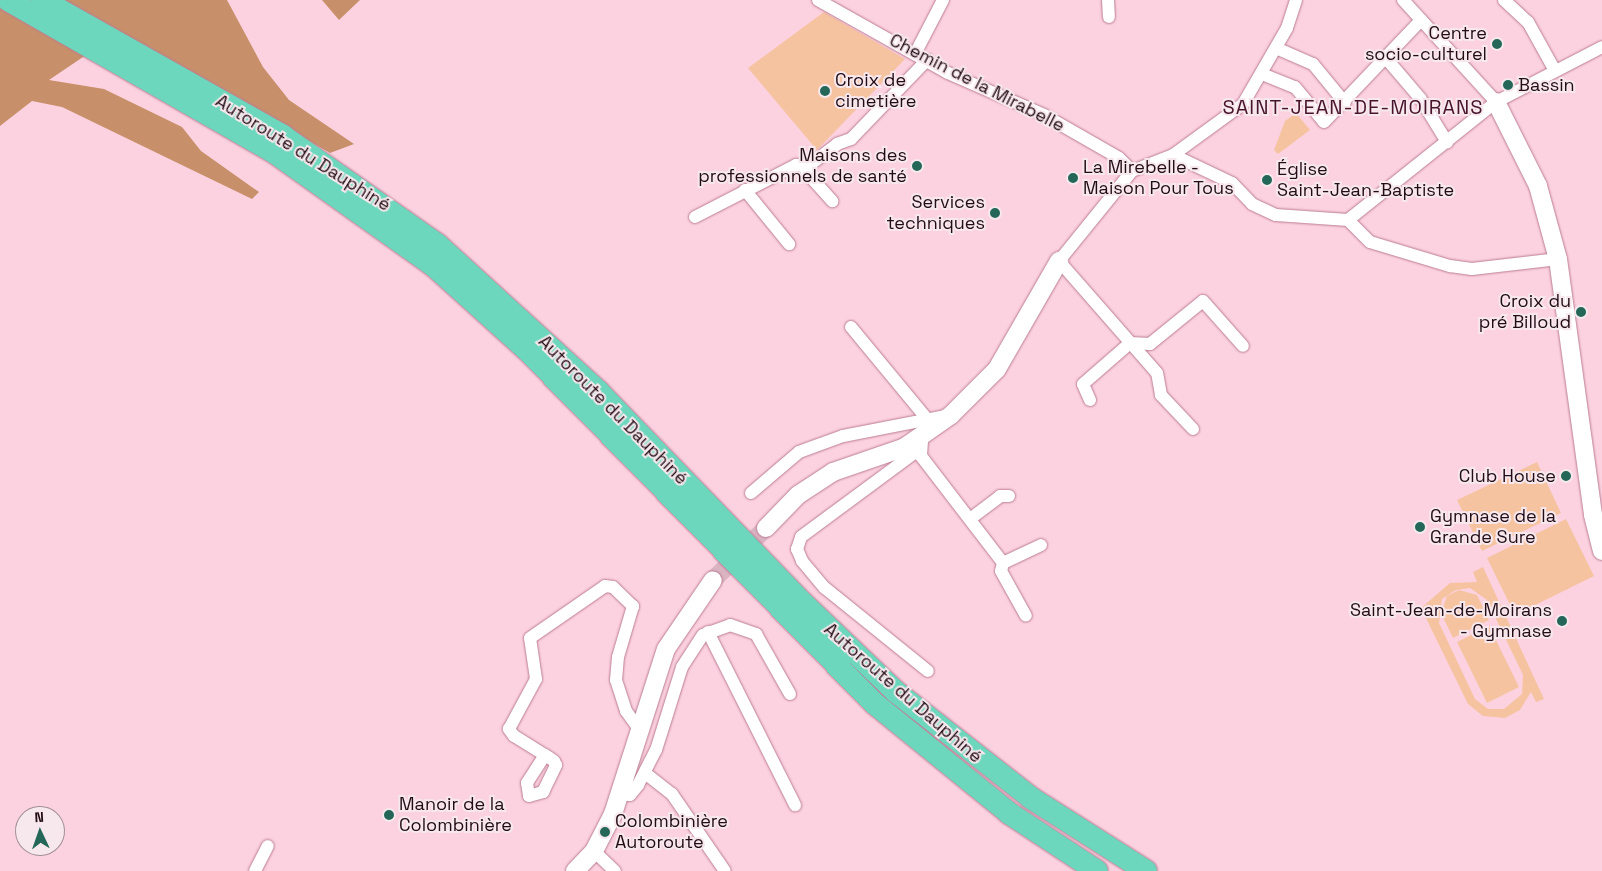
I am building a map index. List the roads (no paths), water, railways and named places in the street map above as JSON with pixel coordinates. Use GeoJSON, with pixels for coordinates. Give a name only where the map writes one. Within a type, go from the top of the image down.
{"type":"FeatureCollection","features":[{"type":"Feature","properties":{"kind":"highway","name":"Autoroute du Dauphiné"},"geometry":{"type":"LineString","coordinates":[[8,0],[94,38],[283,136],[438,245],[598,391],[804,604],[896,692],[1023,793],[1146,871]]}},
{"type":"Feature","properties":{"kind":"highway","name":"Autoroute du Dauphiné"},"geometry":{"type":"LineString","coordinates":[[42,0],[94,38],[307,174],[434,266],[526,350],[875,704],[1001,807],[1097,871]]}},
{"type":"Feature","properties":{"kind":"street","name":"Chemin de la Mirabelle"},"geometry":{"type":"LineString","coordinates":[[818,0],[916,52],[970,84],[1044,115],[1119,158],[1132,171]]}},
{"type":"Feature","properties":{"kind":"street"},"geometry":{"type":"LineString","coordinates":[[916,52],[943,0]]}},
{"type":"Feature","properties":{"kind":"street"},"geometry":{"type":"LineString","coordinates":[[1108,0],[1109,17]]}},
{"type":"Feature","properties":{"kind":"street"},"geometry":{"type":"LineString","coordinates":[[766,528],[798,495],[833,472],[905,447],[925,428],[951,415],[997,369],[1055,268],[1132,171],[1173,155],[1243,104],[1276,48],[1296,0]]}},
{"type":"Feature","properties":{"kind":"street"},"geometry":{"type":"LineString","coordinates":[[1403,0],[1496,102],[1538,186],[1558,259],[1593,515],[1602,550]]}},
{"type":"Feature","properties":{"kind":"street"},"geometry":{"type":"LineString","coordinates":[[1504,0],[1528,22],[1554,69]]}},
{"type":"Feature","properties":{"kind":"street"},"geometry":{"type":"LineString","coordinates":[[1262,74],[1295,87],[1324,122],[1345,103],[1385,57],[1421,20]]}},
{"type":"Feature","properties":{"kind":"street"},"geometry":{"type":"LineString","coordinates":[[1348,220],[1496,102],[1554,69],[1602,47]]}},
{"type":"Feature","properties":{"kind":"street"},"geometry":{"type":"LineString","coordinates":[[1276,48],[1298,60],[1314,64],[1345,103]]}},
{"type":"Feature","properties":{"kind":"street"},"geometry":{"type":"LineString","coordinates":[[1385,57],[1420,98],[1447,142]]}},
{"type":"Feature","properties":{"kind":"street"},"geometry":{"type":"LineString","coordinates":[[695,217],[796,165],[807,167],[837,144],[851,139],[927,60]]}},
{"type":"Feature","properties":{"kind":"street"},"geometry":{"type":"LineString","coordinates":[[1173,155],[1232,183],[1252,204],[1276,215],[1348,220],[1370,242],[1450,266],[1472,269],[1558,259]]}},
{"type":"Feature","properties":{"kind":"street"},"geometry":{"type":"LineString","coordinates":[[807,167],[807,173],[832,201]]}},
{"type":"Feature","properties":{"kind":"street"},"geometry":{"type":"LineString","coordinates":[[746,190],[789,244]]}},
{"type":"Feature","properties":{"kind":"street"},"geometry":{"type":"LineString","coordinates":[[1055,268],[1130,343],[1157,373],[1161,394],[1193,429]]}},
{"type":"Feature","properties":{"kind":"street"},"geometry":{"type":"LineString","coordinates":[[1090,400],[1083,384],[1130,343],[1150,344],[1203,301],[1243,346]]}},
{"type":"Feature","properties":{"kind":"street"},"geometry":{"type":"LineString","coordinates":[[851,327],[925,428],[921,456],[1004,563]]}},
{"type":"Feature","properties":{"kind":"street"},"geometry":{"type":"LineString","coordinates":[[751,493],[799,452],[843,436],[925,428]]}},
{"type":"Feature","properties":{"kind":"street"},"geometry":{"type":"LineString","coordinates":[[925,428],[913,454],[801,537],[797,549],[825,588],[928,671]]}},
{"type":"Feature","properties":{"kind":"street"},"geometry":{"type":"LineString","coordinates":[[970,519],[1000,496],[1009,496]]}},
{"type":"Feature","properties":{"kind":"street"},"geometry":{"type":"LineString","coordinates":[[1026,616],[1001,571],[1004,563],[1041,545]]}},
{"type":"Feature","properties":{"kind":"street"},"geometry":{"type":"LineString","coordinates":[[575,871],[594,851],[621,794],[639,729],[666,650],[713,580]]}},
{"type":"Feature","properties":{"kind":"street"},"geometry":{"type":"LineString","coordinates":[[545,755],[509,728],[536,679],[530,638],[605,586],[613,587],[633,606],[618,657],[616,680],[626,711],[639,729]]}},
{"type":"Feature","properties":{"kind":"street"},"geometry":{"type":"LineString","coordinates":[[621,794],[630,794],[645,772],[690,649],[708,632],[730,625],[756,634],[790,694]]}},
{"type":"Feature","properties":{"kind":"street"},"geometry":{"type":"LineString","coordinates":[[708,632],[795,805]]}},
{"type":"Feature","properties":{"kind":"street"},"geometry":{"type":"LineString","coordinates":[[645,772],[672,794],[725,871]]}},
{"type":"Feature","properties":{"kind":"street"},"geometry":{"type":"LineString","coordinates":[[254,871],[268,846]]}},
{"type":"Feature","properties":{"kind":"street"},"geometry":{"type":"LineString","coordinates":[[594,851],[616,871]]}},
{"type":"Feature","properties":{"kind":"tunnel"},"geometry":{"type":"LineString","coordinates":[[713,580],[766,528]]}},
{"type":"Feature","properties":{"kind":"place","name":"Centre socio-culturel"},"geometry":{"type":"Point","coordinates":[1497,44]}},
{"type":"Feature","properties":{"kind":"place","name":"Bassin"},"geometry":{"type":"Point","coordinates":[1508,85]}},
{"type":"Feature","properties":{"kind":"place","name":"Croix de cimetière"},"geometry":{"type":"Point","coordinates":[825,91]}},
{"type":"Feature","properties":{"kind":"place","name":"Maisons des professionnels de santé"},"geometry":{"type":"Point","coordinates":[917,166]}},
{"type":"Feature","properties":{"kind":"place","name":"La Mirebelle - Maison Pour Tous"},"geometry":{"type":"Point","coordinates":[1073,178]}},
{"type":"Feature","properties":{"kind":"place","name":"Église Saint-Jean-Baptiste"},"geometry":{"type":"Point","coordinates":[1267,180]}},
{"type":"Feature","properties":{"kind":"place","name":"Services techniques"},"geometry":{"type":"Point","coordinates":[995,213]}},
{"type":"Feature","properties":{"kind":"place","name":"Croix du pré Billoud"},"geometry":{"type":"Point","coordinates":[1581,312]}},
{"type":"Feature","properties":{"kind":"place","name":"Club House"},"geometry":{"type":"Point","coordinates":[1566,476]}},
{"type":"Feature","properties":{"kind":"place","name":"Gymnase de la Grande Sure"},"geometry":{"type":"Point","coordinates":[1420,527]}},
{"type":"Feature","properties":{"kind":"place","name":"Saint-Jean-de-Moirans - Gymnase"},"geometry":{"type":"Point","coordinates":[1562,621]}},
{"type":"Feature","properties":{"kind":"place","name":"Manoir de la Colombinière"},"geometry":{"type":"Point","coordinates":[389,815]}},
{"type":"Feature","properties":{"kind":"place","name":"Colombinière Autoroute"},"geometry":{"type":"Point","coordinates":[605,832]}},
{"type":"Feature","properties":{"kind":"district","name":"SAINT-JEAN-DE-MOIRANS"},"geometry":{"type":"Point","coordinates":[1353,107]}}]}
